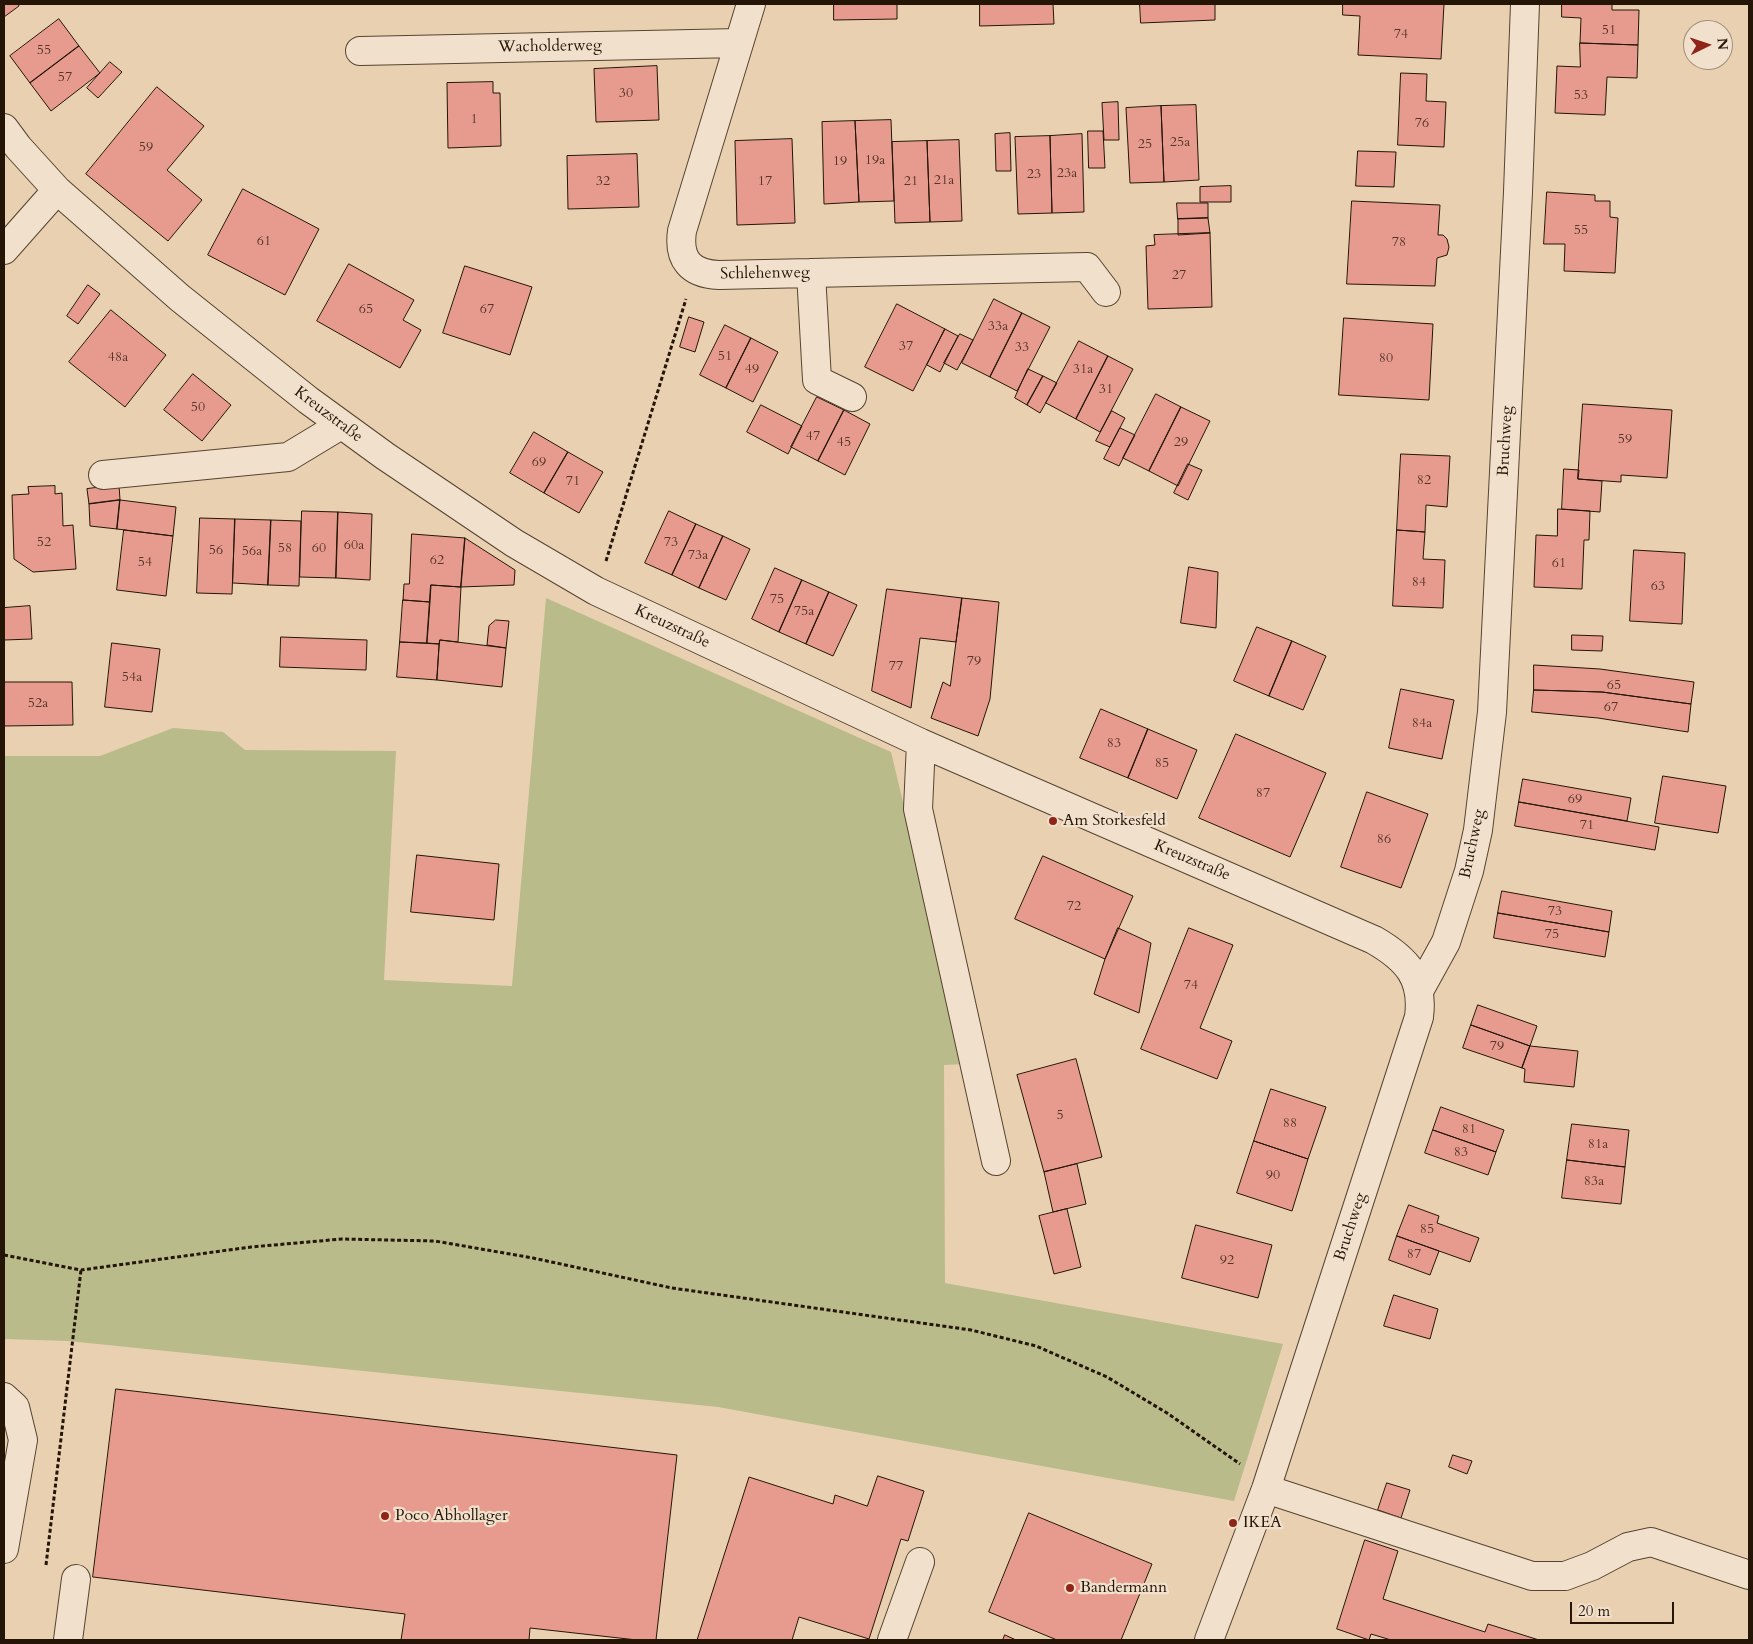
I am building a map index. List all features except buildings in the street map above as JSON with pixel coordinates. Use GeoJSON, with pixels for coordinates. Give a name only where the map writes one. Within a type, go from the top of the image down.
{"type":"FeatureCollection","features":[{"type":"Feature","properties":{"kind":"street"},"geometry":{"type":"LineString","coordinates":[[695,270],[685,260],[680,245],[682,231],[751,4]]}},
{"type":"Feature","properties":{"kind":"street","name":"Bruchweg"},"geometry":{"type":"LineString","coordinates":[[1209,1640],[1266,1489],[1419,1018],[1419,991],[1446,942],[1469,871],[1478,830],[1492,712],[1518,192],[1525,4]]}},
{"type":"Feature","properties":{"kind":"street","name":"Wacholderweg"},"geometry":{"type":"LineString","coordinates":[[360,51],[739,43]]}},
{"type":"Feature","properties":{"kind":"street","name":"Kreuzstraße"},"geometry":{"type":"LineString","coordinates":[[4,128],[18,147],[57,190],[180,298],[341,425],[514,543],[596,591],[922,743],[1374,940],[1391,950],[1404,962],[1412,972],[1419,991]]}},
{"type":"Feature","properties":{"kind":"street"},"geometry":{"type":"LineString","coordinates":[[4,250],[57,190]]}},
{"type":"Feature","properties":{"kind":"street","name":"Schlehenweg"},"geometry":{"type":"LineString","coordinates":[[695,270],[705,275],[719,276],[1087,267],[1106,292]]}},
{"type":"Feature","properties":{"kind":"street"},"geometry":{"type":"LineString","coordinates":[[812,273],[817,380],[852,397]]}},
{"type":"Feature","properties":{"kind":"street"},"geometry":{"type":"LineString","coordinates":[[103,475],[288,457],[341,425]]}},
{"type":"Feature","properties":{"kind":"street"},"geometry":{"type":"LineString","coordinates":[[922,743],[918,809],[996,1161]]}},
{"type":"Feature","properties":{"kind":"street"},"geometry":{"type":"LineString","coordinates":[[4,1397],[15,1407],[23,1440],[4,1549]]}},
{"type":"Feature","properties":{"kind":"street"},"geometry":{"type":"LineString","coordinates":[[1266,1489],[1532,1576],[1565,1576],[1592,1566],[1628,1547],[1651,1542],[1749,1574]]}},
{"type":"Feature","properties":{"kind":"street"},"geometry":{"type":"LineString","coordinates":[[892,1640],[920,1562]]}},
{"type":"Feature","properties":{"kind":"street"},"geometry":{"type":"LineString","coordinates":[[68,1640],[76,1579]]}},
{"type":"Feature","properties":{"kind":"path"},"geometry":{"type":"LineString","coordinates":[[596,591],[695,270]]}},
{"type":"Feature","properties":{"kind":"path"},"geometry":{"type":"LineString","coordinates":[[4,1255],[81,1270],[251,1247],[342,1239],[435,1241],[533,1258],[672,1288],[971,1330],[1036,1346],[1107,1377],[1167,1413],[1235,1459],[1266,1489]]}},
{"type":"Feature","properties":{"kind":"path"},"geometry":{"type":"LineString","coordinates":[[45,1572],[81,1270]]}},
{"type":"Feature","properties":{"kind":"green space"},"geometry":{"type":"Polygon","coordinates":[[[546,598],[891,752],[966,1064],[944,1065],[945,1283],[1283,1344],[1234,1501],[718,1407],[68,1341],[4,1339],[4,756],[100,756],[173,728],[223,732],[245,750],[396,751],[384,980],[512,986],[546,598]]]}},
{"type":"Feature","properties":{"kind":"place","name":"Am Storkesfeld"},"geometry":{"type":"Point","coordinates":[1053,821]}},
{"type":"Feature","properties":{"kind":"place","name":"Poco Abhollager"},"geometry":{"type":"Point","coordinates":[385,1516]}},
{"type":"Feature","properties":{"kind":"place","name":"IKEA"},"geometry":{"type":"Point","coordinates":[1233,1523]}},
{"type":"Feature","properties":{"kind":"place","name":"Bandermann"},"geometry":{"type":"Point","coordinates":[1070,1588]}}]}
